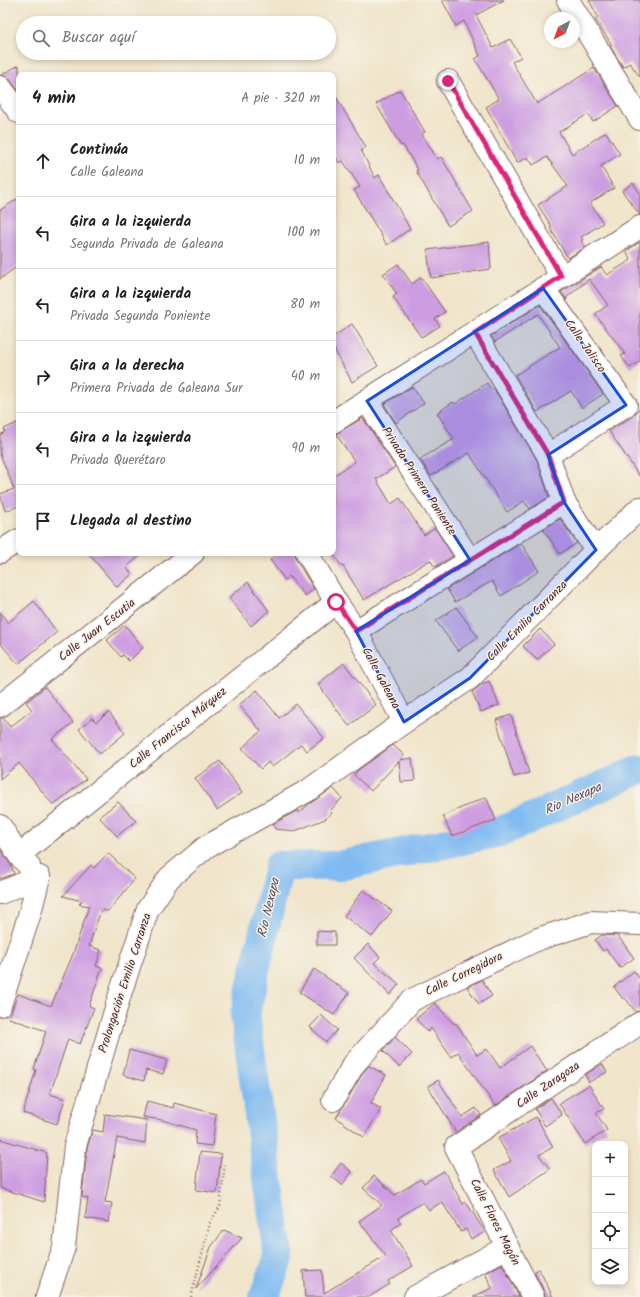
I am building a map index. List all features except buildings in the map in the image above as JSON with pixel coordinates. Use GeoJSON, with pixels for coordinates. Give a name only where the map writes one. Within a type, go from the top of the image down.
{"type":"FeatureCollection","features":[{"type":"Feature","properties":{"kind":"street"},"geometry":{"type":"LineString","coordinates":[[568,0],[640,119]]}},
{"type":"Feature","properties":{"kind":"street","name":"Calle Jalisco"},"geometry":{"type":"LineString","coordinates":[[448,81],[552,282],[626,405],[548,455]]}},
{"type":"Feature","properties":{"kind":"street"},"geometry":{"type":"LineString","coordinates":[[0,87],[16,108]]}},
{"type":"Feature","properties":{"kind":"street"},"geometry":{"type":"LineString","coordinates":[[336,420],[640,227]]}},
{"type":"Feature","properties":{"kind":"street"},"geometry":{"type":"LineString","coordinates":[[475,333],[548,455],[564,502],[596,550]]}},
{"type":"Feature","properties":{"kind":"street","name":"Privada Primera Poniente"},"geometry":{"type":"LineString","coordinates":[[367,401],[470,560]]}},
{"type":"Feature","properties":{"kind":"street"},"geometry":{"type":"LineString","coordinates":[[356,631],[564,502]]}},
{"type":"Feature","properties":{"kind":"street","name":"Calle Emilio Carranza"},"geometry":{"type":"LineString","coordinates":[[404,722],[470,678],[596,550],[640,508]]}},
{"type":"Feature","properties":{"kind":"street"},"geometry":{"type":"LineString","coordinates":[[0,552],[16,542]]}},
{"type":"Feature","properties":{"kind":"street","name":"Calle Juan Escutia"},"geometry":{"type":"LineString","coordinates":[[0,706],[189,556]]}},
{"type":"Feature","properties":{"kind":"street","name":"Calle Galeana"},"geometry":{"type":"LineString","coordinates":[[309,556],[336,602],[356,631],[404,722]]}},
{"type":"Feature","properties":{"kind":"street","name":"Calle Francisco Márquez"},"geometry":{"type":"LineString","coordinates":[[19,855],[336,602]]}},
{"type":"Feature","properties":{"kind":"street","name":"Prolongación Emilio Carranza"},"geometry":{"type":"LineString","coordinates":[[47,1297],[64,1247],[75,1146],[121,992],[148,909],[169,878],[206,847],[309,790],[404,722]]}},
{"type":"Feature","properties":{"kind":"street"},"geometry":{"type":"LineString","coordinates":[[0,826],[19,855],[39,877]]}},
{"type":"Feature","properties":{"kind":"street"},"geometry":{"type":"LineString","coordinates":[[0,893],[39,877]]}},
{"type":"Feature","properties":{"kind":"street"},"geometry":{"type":"LineString","coordinates":[[0,1005],[30,913],[39,877]]}},
{"type":"Feature","properties":{"kind":"street","name":"Calle Corregidora"},"geometry":{"type":"LineString","coordinates":[[333,1100],[354,1064],[412,1000],[538,939],[591,922],[640,924]]}},
{"type":"Feature","properties":{"kind":"street","name":"Calle Zaragoza"},"geometry":{"type":"LineString","coordinates":[[456,1147],[640,1023]]}},
{"type":"Feature","properties":{"kind":"street","name":"Calle Flores Magón"},"geometry":{"type":"LineString","coordinates":[[456,1147],[533,1297]]}},
{"type":"Feature","properties":{"kind":"street"},"geometry":{"type":"LineString","coordinates":[[415,1297],[507,1247]]}},
{"type":"Feature","properties":{"kind":"path"},"geometry":{"type":"LineString","coordinates":[[191,1297],[210,1223],[220,1206],[225,1163]]}},
{"type":"Feature","properties":{"kind":"highlighted area"},"geometry":{"type":"Polygon","coordinates":[[[543,288],[626,405],[548,455],[564,502],[596,550],[470,678],[404,722],[356,631],[470,560],[367,401],[543,288]]]}},
{"type":"Feature","properties":{"kind":"waterway","name":"Rio Nexapa"},"geometry":{"type":"LineString","coordinates":[[264,1297],[279,1258],[245,1014],[279,866],[339,866],[500,832],[640,769]]}},
{"type":"Feature","properties":{"kind":"route"},"geometry":{"type":"LineString","coordinates":[[336,602],[356,631],[564,502],[548,455],[475,333],[561,276],[448,81]]}}]}
